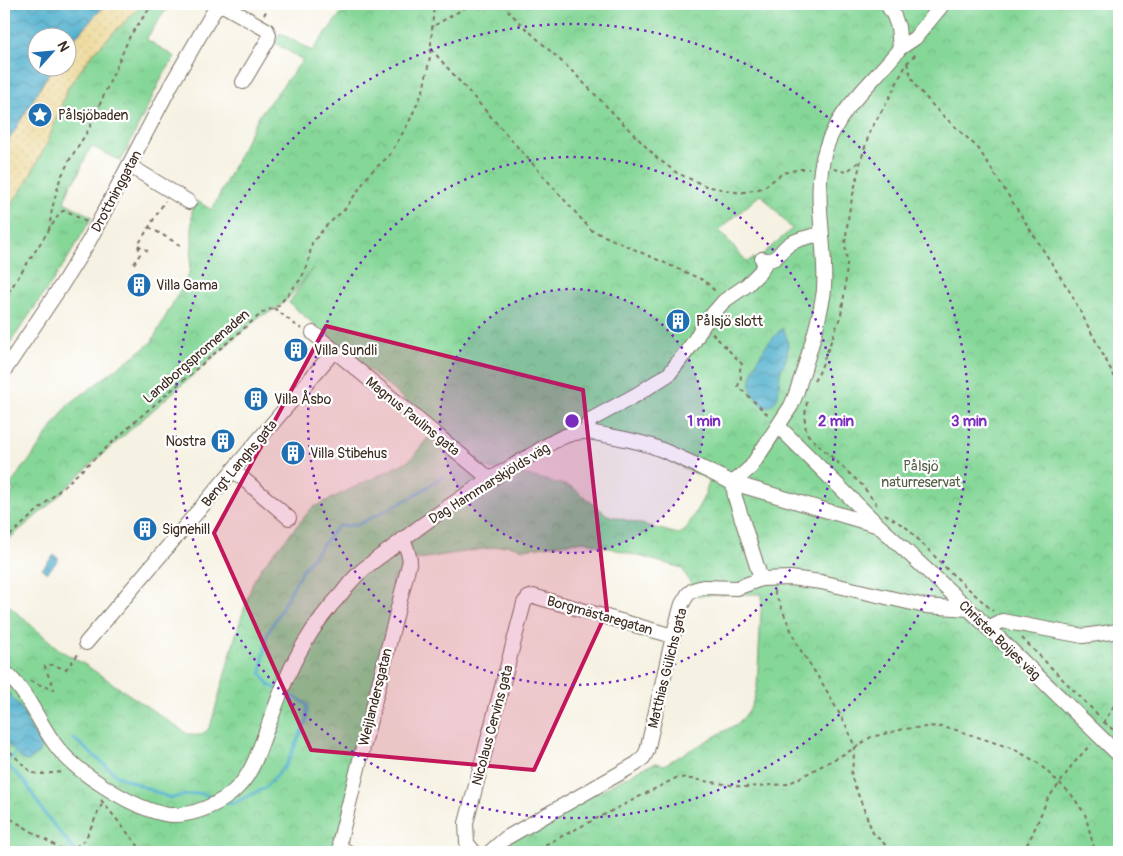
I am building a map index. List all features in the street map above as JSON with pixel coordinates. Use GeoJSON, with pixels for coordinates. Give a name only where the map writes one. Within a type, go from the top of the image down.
{"type":"FeatureCollection","features":[{"type":"Feature","properties":{"kind":"street"},"geometry":{"type":"LineString","coordinates":[[220,4],[267,30],[269,35],[268,40],[243,82]]}},
{"type":"Feature","properties":{"kind":"street","name":"Drottninggatan"},"geometry":{"type":"LineString","coordinates":[[4,371],[89,241],[171,85],[220,4]]}},
{"type":"Feature","properties":{"kind":"street"},"geometry":{"type":"LineString","coordinates":[[887,4],[898,27],[900,48]]}},
{"type":"Feature","properties":{"kind":"street"},"geometry":{"type":"LineString","coordinates":[[765,578],[733,483],[752,467],[791,406],[818,322],[824,290],[820,174],[826,149],[836,126],[858,94],[900,48],[915,38],[943,4]]}},
{"type":"Feature","properties":{"kind":"street"},"geometry":{"type":"LineString","coordinates":[[130,166],[189,202]]}},
{"type":"Feature","properties":{"kind":"street"},"geometry":{"type":"LineString","coordinates":[[589,432],[588,424],[592,418],[636,395],[669,374],[693,343],[704,324],[724,301],[747,285],[760,272],[764,260],[773,259],[788,244],[801,238],[821,234]]}},
{"type":"Feature","properties":{"kind":"street","name":"Magnus Paulins gata"},"geometry":{"type":"LineString","coordinates":[[313,334],[490,479]]}},
{"type":"Feature","properties":{"kind":"street","name":"Bengt Langhs gata"},"geometry":{"type":"LineString","coordinates":[[86,643],[334,351]]}},
{"type":"Feature","properties":{"kind":"street","name":"Christer Boijes väg"},"geometry":{"type":"LineString","coordinates":[[778,426],[879,526],[988,628],[1100,727],[1119,755]]}},
{"type":"Feature","properties":{"kind":"street","name":"Dag Hammarskjölds väg"},"geometry":{"type":"LineString","coordinates":[[4,671],[26,697],[60,751],[84,772],[106,788],[131,802],[166,815],[182,815],[223,800],[239,786],[252,770],[279,697],[302,646],[316,624],[357,574],[438,513],[490,479],[562,437],[578,432],[589,432],[623,438],[656,448],[733,483]]}},
{"type":"Feature","properties":{"kind":"street"},"geometry":{"type":"LineString","coordinates":[[233,470],[289,518]]}},
{"type":"Feature","properties":{"kind":"street","name":"Christer Boijes väg"},"geometry":{"type":"LineString","coordinates":[[733,483],[879,526]]}},
{"type":"Feature","properties":{"kind":"street","name":"Weijlandersgatan"},"geometry":{"type":"LineString","coordinates":[[348,852],[341,848],[340,840],[410,560],[403,539]]}},
{"type":"Feature","properties":{"kind":"street","name":"Matthias Gülichs gata"},"geometry":{"type":"LineString","coordinates":[[490,852],[506,838],[636,764],[643,758],[647,751],[682,604],[693,590],[703,588],[737,588],[765,578],[790,578],[821,582],[925,606],[969,610]]}},
{"type":"Feature","properties":{"kind":"street","name":"Borgmästaregatan"},"geometry":{"type":"LineString","coordinates":[[528,598],[533,596],[673,636]]}},
{"type":"Feature","properties":{"kind":"street","name":"Nicolaus Cervins gata"},"geometry":{"type":"LineString","coordinates":[[474,852],[467,843],[466,823],[524,603],[528,598]]}},
{"type":"Feature","properties":{"kind":"street"},"geometry":{"type":"LineString","coordinates":[[988,628],[1002,621],[1083,636],[1119,632]]}},
{"type":"Feature","properties":{"kind":"path","name":"Landborgspromenaden"},"geometry":{"type":"LineString","coordinates":[[4,541],[154,404],[262,313],[282,302],[300,280],[307,267],[312,243],[326,226],[345,210],[370,172],[389,156],[408,124],[423,91],[430,48],[434,4]]}},
{"type":"Feature","properties":{"kind":"path"},"geometry":{"type":"LineString","coordinates":[[434,26],[472,4]]}},
{"type":"Feature","properties":{"kind":"path"},"geometry":{"type":"LineString","coordinates":[[502,4],[574,73],[657,158],[677,173],[706,186],[740,194],[763,188],[783,173],[800,169],[835,169],[846,172],[861,160],[870,131],[907,63],[914,84],[936,109],[978,148],[1070,292],[1119,386]]}},
{"type":"Feature","properties":{"kind":"path"},"geometry":{"type":"LineString","coordinates":[[49,230],[52,209],[60,180],[70,159],[89,129],[130,36],[151,6]]}},
{"type":"Feature","properties":{"kind":"path"},"geometry":{"type":"LineString","coordinates":[[430,48],[591,230],[705,281],[724,301]]}},
{"type":"Feature","properties":{"kind":"path"},"geometry":{"type":"LineString","coordinates":[[134,264],[140,254],[138,245],[171,191]]}},
{"type":"Feature","properties":{"kind":"path"},"geometry":{"type":"LineString","coordinates":[[4,299],[60,213],[67,211],[91,224]]}},
{"type":"Feature","properties":{"kind":"path"},"geometry":{"type":"LineString","coordinates":[[149,227],[180,245]]}},
{"type":"Feature","properties":{"kind":"path"},"geometry":{"type":"LineString","coordinates":[[138,245],[148,251]]}},
{"type":"Feature","properties":{"kind":"path"},"geometry":{"type":"LineString","coordinates":[[274,308],[297,326],[313,334]]}},
{"type":"Feature","properties":{"kind":"path"},"geometry":{"type":"LineString","coordinates":[[704,324],[743,365],[740,369],[741,378],[738,386],[778,426]]}},
{"type":"Feature","properties":{"kind":"path"},"geometry":{"type":"LineString","coordinates":[[804,427],[808,436],[862,485],[881,511],[907,528],[949,571],[1030,645],[1100,727],[1119,735]]}},
{"type":"Feature","properties":{"kind":"path"},"geometry":{"type":"LineString","coordinates":[[765,578],[798,646],[824,686],[848,729],[855,748],[851,776],[872,833],[893,852]]}},
{"type":"Feature","properties":{"kind":"path"},"geometry":{"type":"LineString","coordinates":[[29,680],[54,690],[45,666],[50,664],[66,669],[86,643]]}},
{"type":"Feature","properties":{"kind":"path"},"geometry":{"type":"LineString","coordinates":[[1023,851],[1048,798],[1072,764],[1090,746],[1119,698]]}},
{"type":"Feature","properties":{"kind":"path"},"geometry":{"type":"LineString","coordinates":[[531,852],[678,777],[744,787],[788,784],[855,748],[871,737],[904,729],[936,726],[956,730],[1014,749],[1038,763],[1072,794],[1084,814],[1095,852]]}},
{"type":"Feature","properties":{"kind":"path"},"geometry":{"type":"LineString","coordinates":[[4,746],[32,773],[66,772]]}},
{"type":"Feature","properties":{"kind":"path"},"geometry":{"type":"LineString","coordinates":[[96,796],[103,802],[143,852]]}},
{"type":"Feature","properties":{"kind":"path"},"geometry":{"type":"LineString","coordinates":[[4,813],[68,852],[85,840],[103,802]]}},
{"type":"Feature","properties":{"kind":"path"},"geometry":{"type":"LineString","coordinates":[[4,820],[11,819]]}},
{"type":"Feature","properties":{"kind":"highlighted area"},"geometry":{"type":"Polygon","coordinates":[[[326,326],[583,390],[607,611],[534,770],[311,750],[214,533],[326,326]]]}},
{"type":"Feature","properties":{"kind":"green space"},"geometry":{"type":"Polygon","coordinates":[[[143,4],[170,4],[146,39],[175,57],[162,77],[121,161],[91,146],[75,181],[72,181],[64,202],[92,217],[68,258],[4,352],[4,218],[11,204],[26,183],[47,143],[68,87],[75,78],[78,78],[78,73],[93,53],[143,4]]]}},
{"type":"Feature","properties":{"kind":"green space","name":"Pålsjö naturreservat"},"geometry":{"type":"Polygon","coordinates":[[[348,4],[1119,4],[1119,852],[496,852],[508,841],[641,769],[656,763],[664,765],[737,724],[750,709],[754,699],[757,687],[762,594],[705,595],[698,597],[682,568],[584,541],[524,549],[508,545],[419,559],[414,557],[337,852],[30,852],[27,848],[4,849],[4,600],[61,651],[84,664],[186,733],[197,735],[204,733],[211,724],[237,631],[253,582],[262,567],[312,508],[410,460],[428,438],[477,480],[518,473],[572,487],[607,515],[678,534],[685,531],[704,497],[710,480],[647,448],[574,436],[497,470],[491,470],[484,466],[289,303],[313,268],[282,304],[259,317],[4,543],[4,506],[14,490],[8,486],[23,466],[26,465],[68,405],[151,343],[189,274],[192,246],[192,208],[197,201],[212,210],[258,117],[303,60],[275,43],[280,33],[312,51],[348,4]],[[761,194],[719,230],[747,262],[753,258],[756,260],[792,229],[761,194]]]}},
{"type":"Feature","properties":{"kind":"sand","name":"Pålsjöbaden"},"geometry":{"type":"Polygon","coordinates":[[[106,4],[143,4],[93,53],[78,73],[78,34],[106,4]]]}},
{"type":"Feature","properties":{"kind":"sand","name":"Pålsjöbaden"},"geometry":{"type":"Polygon","coordinates":[[[46,78],[75,78],[68,87],[47,143],[26,183],[11,204],[4,218],[4,148],[46,78]]]}},
{"type":"Feature","properties":{"kind":"water"},"geometry":{"type":"Polygon","coordinates":[[[4,4],[106,4],[78,34],[78,28],[28,28],[28,78],[46,78],[4,148],[4,4]]]}},
{"type":"Feature","properties":{"kind":"water"},"geometry":{"type":"Polygon","coordinates":[[[782,328],[788,347],[786,360],[781,370],[778,397],[772,405],[766,408],[752,393],[751,379],[755,365],[762,352],[782,328]]]}},
{"type":"Feature","properties":{"kind":"water"},"geometry":{"type":"Polygon","coordinates":[[[54,555],[59,559],[47,573],[42,569],[54,555]]]}},
{"type":"Feature","properties":{"kind":"water"},"geometry":{"type":"Polygon","coordinates":[[[4,686],[21,708],[27,723],[41,746],[39,753],[30,760],[22,759],[4,740],[4,686]]]}},
{"type":"Feature","properties":{"kind":"waterway"},"geometry":{"type":"LineString","coordinates":[[277,689],[269,685],[261,673],[267,635],[303,569],[338,526],[357,525],[414,496],[445,475]]}},
{"type":"Feature","properties":{"kind":"waterway"},"geometry":{"type":"LineString","coordinates":[[226,802],[232,804],[265,788],[286,765],[307,720],[307,705],[285,693]]}},
{"type":"Feature","properties":{"kind":"waterway"},"geometry":{"type":"LineString","coordinates":[[73,738],[118,776],[170,798],[199,793],[215,798]]}},
{"type":"Feature","properties":{"kind":"waterway"},"geometry":{"type":"LineString","coordinates":[[5,763],[16,753]]}},
{"type":"Feature","properties":{"kind":"waterway"},"geometry":{"type":"LineString","coordinates":[[4,762],[24,781],[45,814],[76,852]]}},
{"type":"Feature","properties":{"kind":"place","name":"Pålsjöbaden"},"geometry":{"type":"Point","coordinates":[40,115]}},
{"type":"Feature","properties":{"kind":"place","name":"Villa Gama"},"geometry":{"type":"Point","coordinates":[139,285]}},
{"type":"Feature","properties":{"kind":"place","name":"Pålsjö slott"},"geometry":{"type":"Point","coordinates":[678,321]}},
{"type":"Feature","properties":{"kind":"place","name":"Villa Sundli"},"geometry":{"type":"Point","coordinates":[296,350]}},
{"type":"Feature","properties":{"kind":"place","name":"Villa Åsbo"},"geometry":{"type":"Point","coordinates":[256,399]}},
{"type":"Feature","properties":{"kind":"place","name":"Nostra"},"geometry":{"type":"Point","coordinates":[223,441]}},
{"type":"Feature","properties":{"kind":"place","name":"Villa Stibehus"},"geometry":{"type":"Point","coordinates":[293,453]}},
{"type":"Feature","properties":{"kind":"place","name":"Signehill"},"geometry":{"type":"Point","coordinates":[145,529]}}]}
